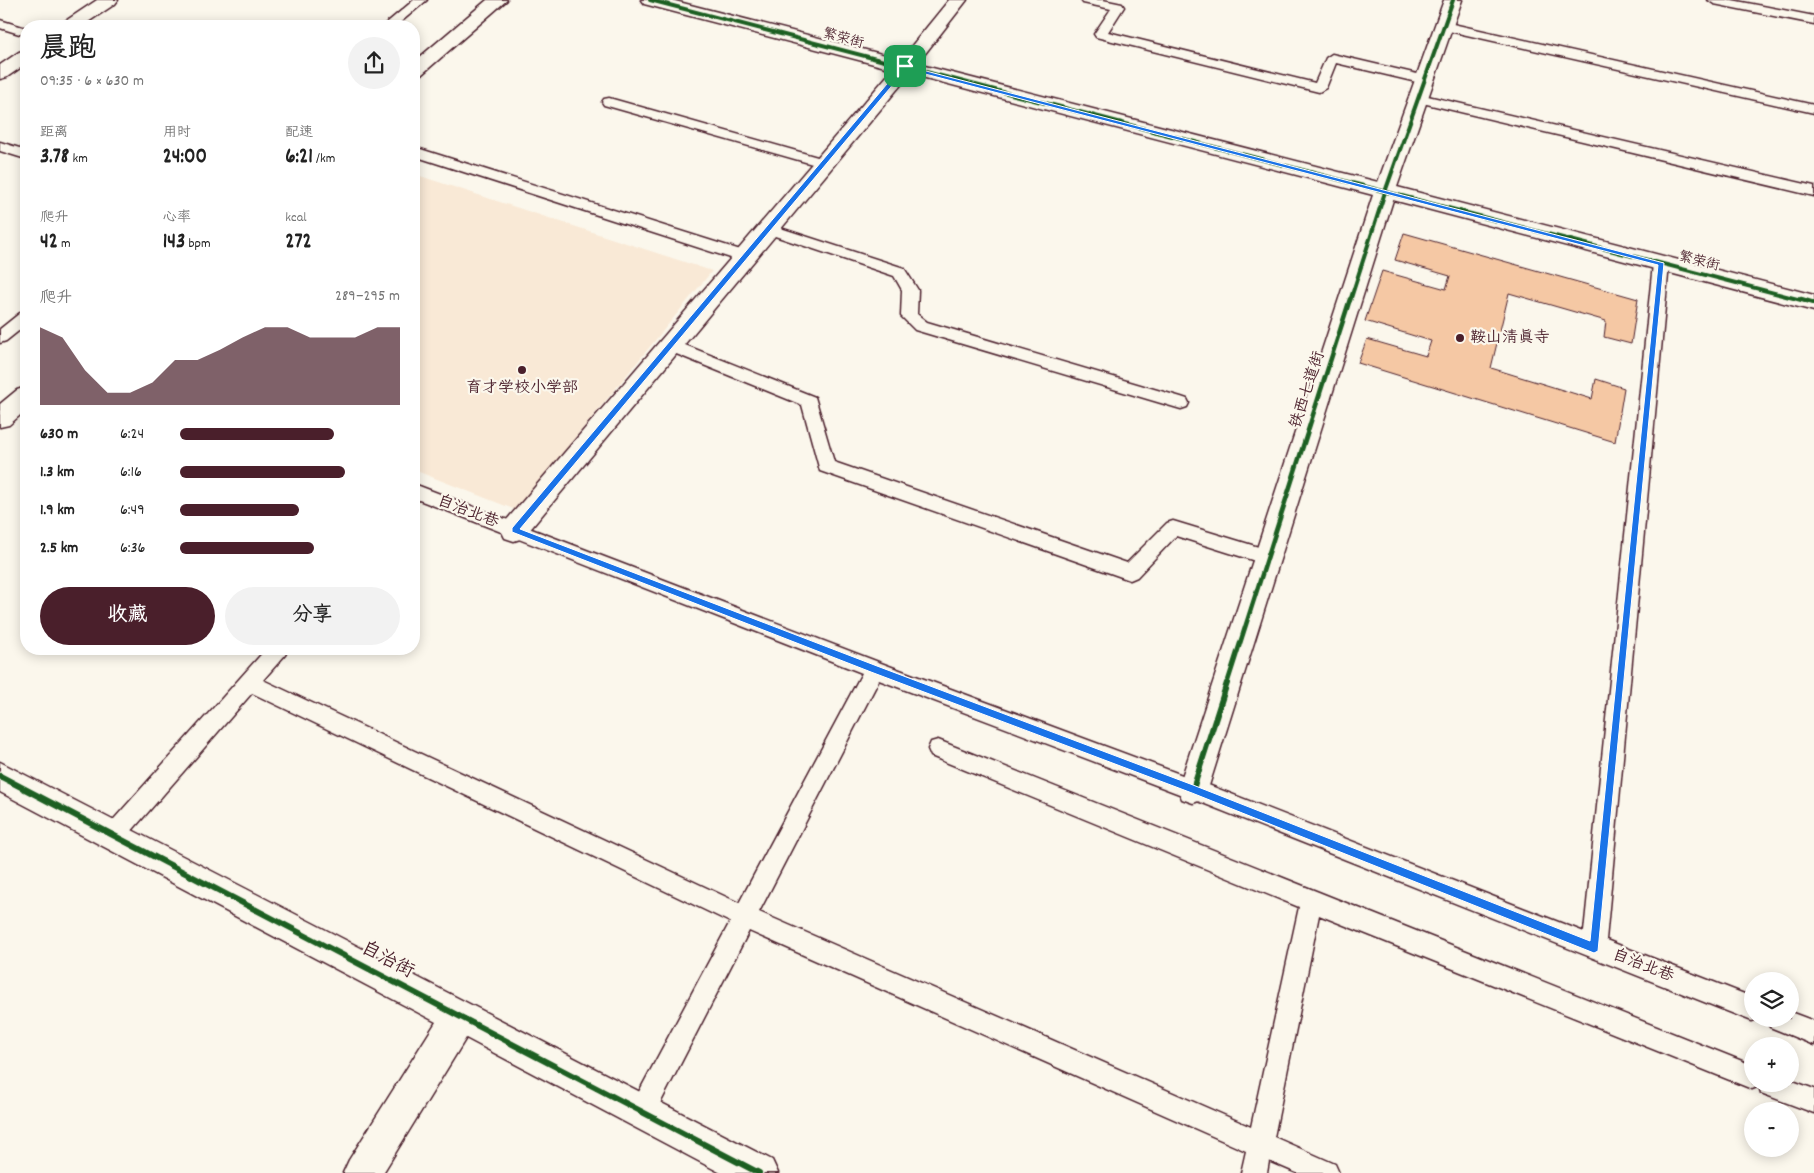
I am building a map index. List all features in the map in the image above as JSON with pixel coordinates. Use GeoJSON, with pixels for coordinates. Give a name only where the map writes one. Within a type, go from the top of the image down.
{"type":"FeatureCollection","features":[{"type":"Feature","properties":{"kind":"street"},"geometry":{"type":"LineString","coordinates":[[79,20],[109,0]]}},
{"type":"Feature","properties":{"kind":"street"},"geometry":{"type":"LineString","coordinates":[[420,66],[498,0]]}},
{"type":"Feature","properties":{"kind":"street","name":"繁荣街"},"geometry":{"type":"LineString","coordinates":[[650,0],[1814,303]]}},
{"type":"Feature","properties":{"kind":"street"},"geometry":{"type":"LineString","coordinates":[[514,530],[745,257],[958,0]]}},
{"type":"Feature","properties":{"kind":"street","name":"铁西七道街"},"geometry":{"type":"LineString","coordinates":[[1193,789],[1385,192],[1453,0]]}},
{"type":"Feature","properties":{"kind":"street"},"geometry":{"type":"LineString","coordinates":[[0,73],[20,60]]}},
{"type":"Feature","properties":{"kind":"street"},"geometry":{"type":"LineString","coordinates":[[0,418],[20,401]]}},
{"type":"Feature","properties":{"kind":"street","name":"自治街"},"geometry":{"type":"LineString","coordinates":[[0,776],[759,1173]]}},
{"type":"Feature","properties":{"kind":"street"},"geometry":{"type":"LineString","coordinates":[[362,1173],[460,1016]]}},
{"type":"Feature","properties":{"kind":"lane"},"geometry":{"type":"LineString","coordinates":[[396,20],[421,0]]}},
{"type":"Feature","properties":{"kind":"lane"},"geometry":{"type":"LineString","coordinates":[[1087,0],[1118,7],[1100,34],[1319,88],[1332,58],[1422,89],[1814,191]]}},
{"type":"Feature","properties":{"kind":"lane"},"geometry":{"type":"LineString","coordinates":[[1714,0],[1814,20]]}},
{"type":"Feature","properties":{"kind":"lane"},"geometry":{"type":"LineString","coordinates":[[0,24],[20,30]]}},
{"type":"Feature","properties":{"kind":"lane"},"geometry":{"type":"LineString","coordinates":[[1444,26],[1814,109]]}},
{"type":"Feature","properties":{"kind":"lane"},"geometry":{"type":"LineString","coordinates":[[609,102],[823,163]]}},
{"type":"Feature","properties":{"kind":"lane"},"geometry":{"type":"LineString","coordinates":[[0,146],[20,153]]}},
{"type":"Feature","properties":{"kind":"lane"},"geometry":{"type":"LineString","coordinates":[[420,153],[745,257]]}},
{"type":"Feature","properties":{"kind":"lane"},"geometry":{"type":"LineString","coordinates":[[1814,181],[1814,202]]}},
{"type":"Feature","properties":{"kind":"lane"},"geometry":{"type":"LineString","coordinates":[[768,229],[899,272],[910,290],[909,316],[921,326],[1181,403]]}},
{"type":"Feature","properties":{"kind":"lane"},"geometry":{"type":"LineString","coordinates":[[1594,948],[1661,264]]}},
{"type":"Feature","properties":{"kind":"lane"},"geometry":{"type":"LineString","coordinates":[[0,337],[20,322]]}},
{"type":"Feature","properties":{"kind":"lane"},"geometry":{"type":"LineString","coordinates":[[670,345],[809,401],[826,466],[1130,572],[1173,528],[1268,557]]}},
{"type":"Feature","properties":{"kind":"lane","name":"自治北巷"},"geometry":{"type":"LineString","coordinates":[[420,494],[874,669],[1193,789],[1744,1006]]}},
{"type":"Feature","properties":{"kind":"lane"},"geometry":{"type":"LineString","coordinates":[[114,835],[273,655]]}},
{"type":"Feature","properties":{"kind":"lane"},"geometry":{"type":"LineString","coordinates":[[642,1112],[874,669]]}},
{"type":"Feature","properties":{"kind":"lane"},"geometry":{"type":"LineString","coordinates":[[248,682],[744,917],[1326,1173]]}},
{"type":"Feature","properties":{"kind":"lane"},"geometry":{"type":"LineString","coordinates":[[938,749],[1311,901],[1744,1074]]}},
{"type":"Feature","properties":{"kind":"lane"},"geometry":{"type":"LineString","coordinates":[[1254,1173],[1311,901]]}},
{"type":"Feature","properties":{"kind":"lane"},"geometry":{"type":"LineString","coordinates":[[1799,1027],[1814,1033]]}},
{"type":"Feature","properties":{"kind":"lane"},"geometry":{"type":"LineString","coordinates":[[1791,1092],[1814,1101]]}},
{"type":"Feature","properties":{"kind":"shaded area","name":"育才学校小学部"},"geometry":{"type":"Polygon","coordinates":[[[420,176],[712,271],[516,510],[420,472],[420,176]]]}},
{"type":"Feature","properties":{"kind":"building","name":"鞍山清真寺"},"geometry":{"type":"Polygon","coordinates":[[[1404,233],[1638,299],[1631,344],[1604,337],[1606,321],[1509,293],[1491,368],[1592,399],[1596,379],[1624,388],[1615,442],[1358,363],[1367,339],[1426,356],[1431,341],[1365,321],[1382,271],[1446,289],[1450,276],[1395,260],[1404,233]]]}},
{"type":"Feature","properties":{"kind":"cycle path"},"geometry":{"type":"LineString","coordinates":[[650,0],[1814,303]]}},
{"type":"Feature","properties":{"kind":"cycle path"},"geometry":{"type":"LineString","coordinates":[[1193,789],[1385,192],[1453,0]]}},
{"type":"Feature","properties":{"kind":"cycle path"},"geometry":{"type":"LineString","coordinates":[[0,776],[759,1173]]}},
{"type":"Feature","properties":{"kind":"place","name":"鞍山清真寺"},"geometry":{"type":"Point","coordinates":[1460,338]}},
{"type":"Feature","properties":{"kind":"place","name":"育才学校小学部"},"geometry":{"type":"Point","coordinates":[522,370]}},
{"type":"Feature","properties":{"kind":"route"},"geometry":{"type":"LineString","coordinates":[[905,66],[1661,264],[1594,948],[1193,789],[874,669],[514,530],[905,66]]}}]}
